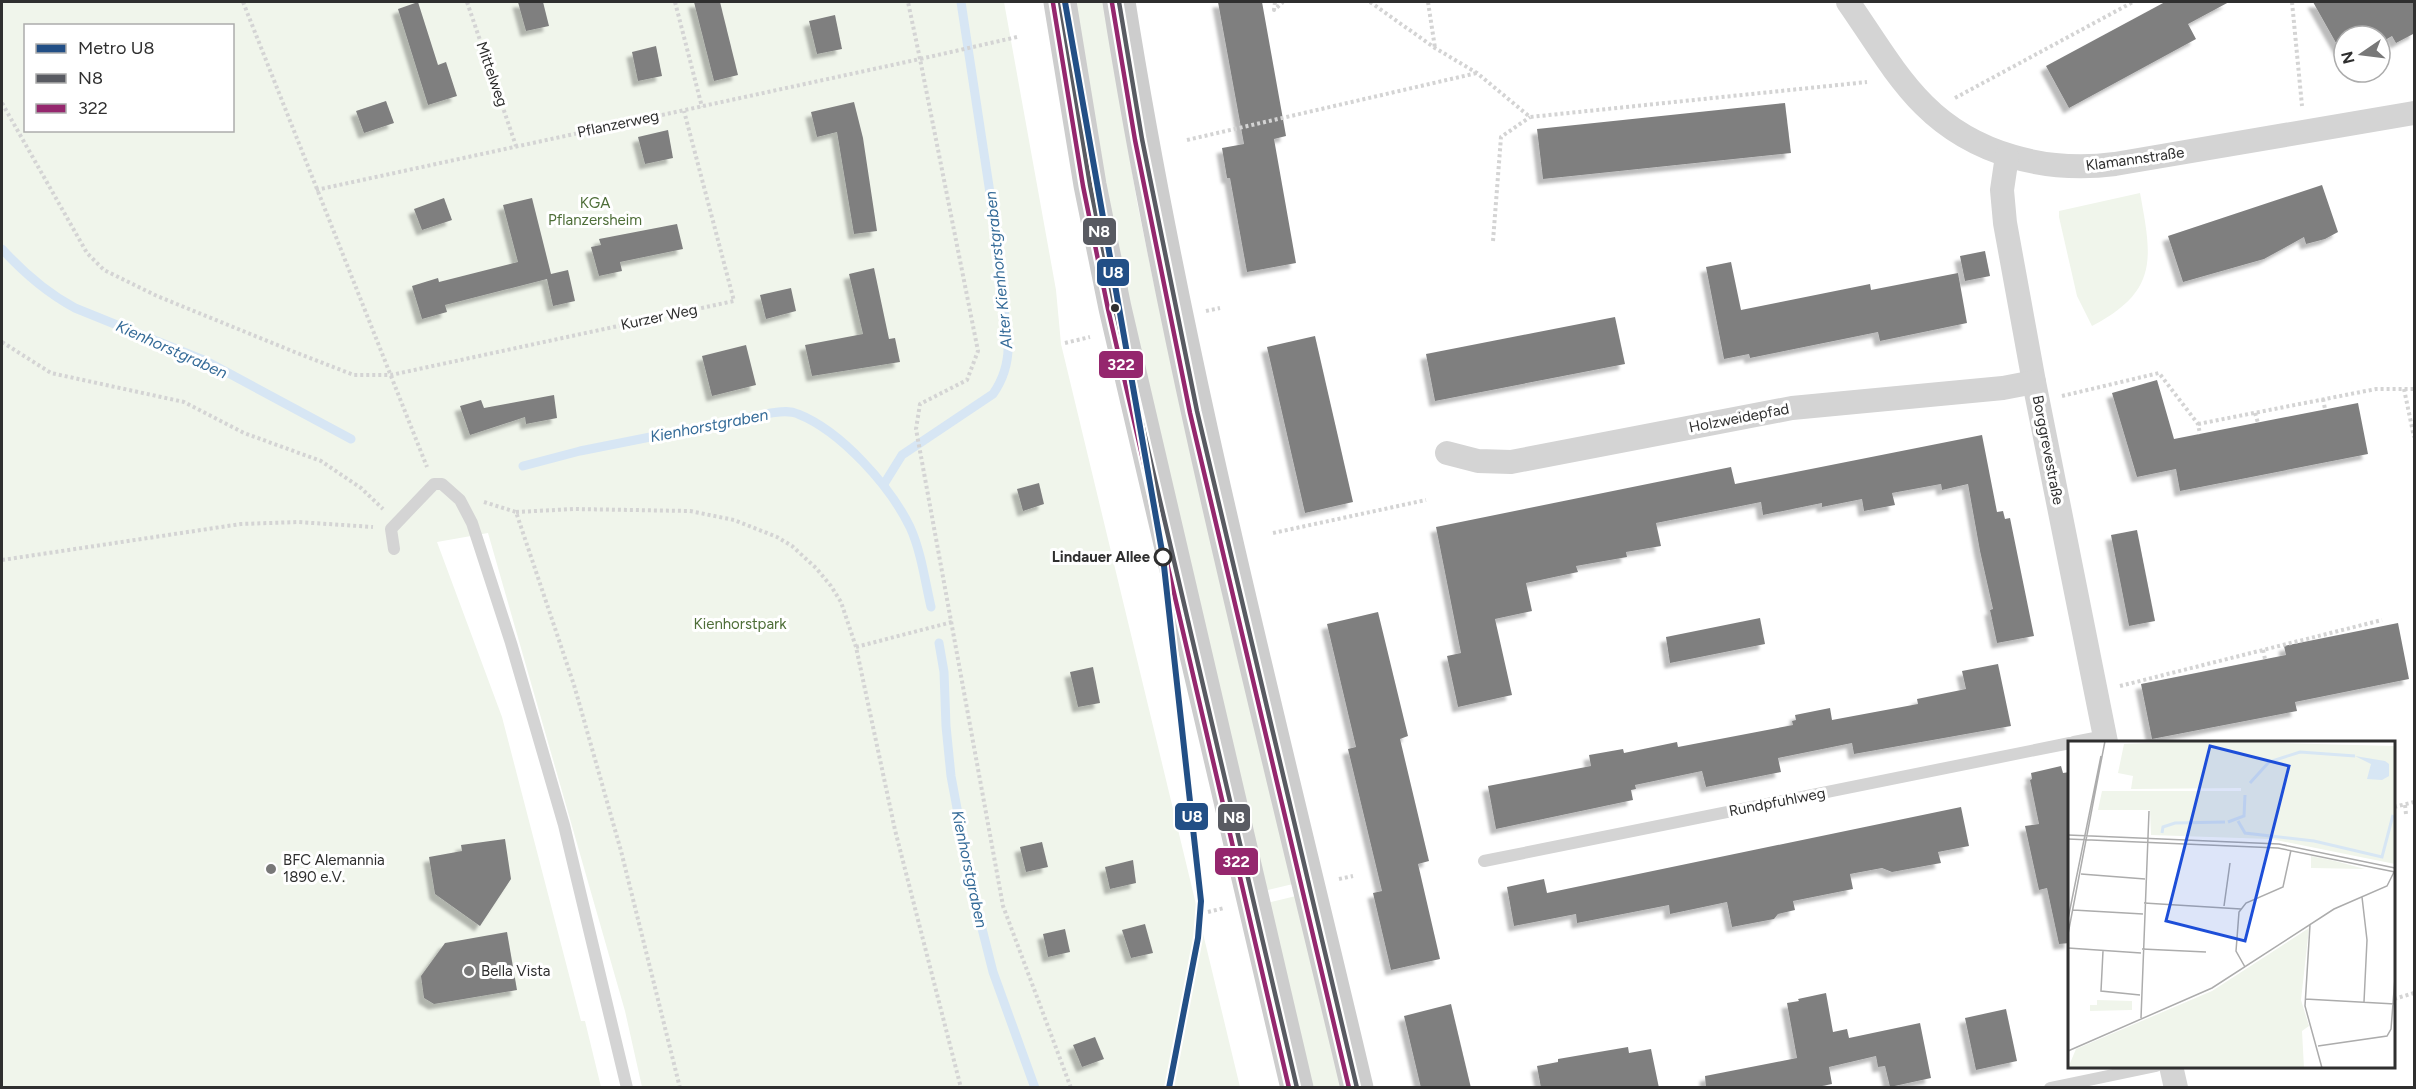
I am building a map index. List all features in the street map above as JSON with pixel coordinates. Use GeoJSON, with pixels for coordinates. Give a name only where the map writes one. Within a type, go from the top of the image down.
{"type":"FeatureCollection","features":[{"type":"Feature","properties":{"kind":"main road"},"geometry":{"type":"LineString","coordinates":[[1060,2],[1090,185],[1115,308],[1297,1088]]}},
{"type":"Feature","properties":{"kind":"main road"},"geometry":{"type":"LineString","coordinates":[[1119,2],[1142,141],[1179,327],[1357,1088]]}},
{"type":"Feature","properties":{"kind":"street","name":"Klamannstraße"},"geometry":{"type":"LineString","coordinates":[[1848,2],[1904,81],[1924,105],[1944,122],[1961,134],[2007,156],[2052,166],[2098,166],[2415,113]]}},
{"type":"Feature","properties":{"kind":"street","name":"Borggrevestraße"},"geometry":{"type":"LineString","coordinates":[[2007,156],[2002,190],[2005,223],[2034,382],[2106,739]]}},
{"type":"Feature","properties":{"kind":"street","name":"Holzweidepfad"},"geometry":{"type":"LineString","coordinates":[[1447,453],[1478,461],[1511,462],[1792,408],[2003,388],[2034,382]]}},
{"type":"Feature","properties":{"kind":"street"},"geometry":{"type":"LineString","coordinates":[[2171,1068],[2176,1088]]}},
{"type":"Feature","properties":{"kind":"lane"},"geometry":{"type":"LineString","coordinates":[[394,549],[394,525],[434,484],[442,484],[460,500],[472,523],[511,643],[564,825],[627,1088]]}},
{"type":"Feature","properties":{"kind":"lane","name":"Rundpfuhlweg"},"geometry":{"type":"LineString","coordinates":[[2089,741],[2106,739]]}},
{"type":"Feature","properties":{"kind":"lane","name":"Rundpfuhlweg"},"geometry":{"type":"LineString","coordinates":[[1484,861],[2068,744]]}},
{"type":"Feature","properties":{"kind":"lane"},"geometry":{"type":"LineString","coordinates":[[2050,1088],[2146,1068]]}},
{"type":"Feature","properties":{"kind":"path"},"geometry":{"type":"LineString","coordinates":[[243,2],[434,484]]}},
{"type":"Feature","properties":{"kind":"path","name":"Mittelweg"},"geometry":{"type":"LineString","coordinates":[[467,2],[516,146]]}},
{"type":"Feature","properties":{"kind":"path"},"geometry":{"type":"LineString","coordinates":[[675,2],[702,107]]}},
{"type":"Feature","properties":{"kind":"path"},"geometry":{"type":"LineString","coordinates":[[908,2],[978,351],[967,380],[920,404],[916,429],[1003,906],[1071,1088]]}},
{"type":"Feature","properties":{"kind":"path"},"geometry":{"type":"LineString","coordinates":[[1275,2],[1274,10],[1283,2]]}},
{"type":"Feature","properties":{"kind":"path"},"geometry":{"type":"LineString","coordinates":[[1370,2],[1435,48],[1477,73],[1530,117]]}},
{"type":"Feature","properties":{"kind":"path"},"geometry":{"type":"LineString","coordinates":[[1428,2],[1435,48]]}},
{"type":"Feature","properties":{"kind":"path"},"geometry":{"type":"LineString","coordinates":[[1952,100],[2133,2]]}},
{"type":"Feature","properties":{"kind":"path"},"geometry":{"type":"LineString","coordinates":[[2292,2],[2302,110]]}},
{"type":"Feature","properties":{"kind":"path","name":"Pflanzerweg"},"geometry":{"type":"LineString","coordinates":[[316,190],[1017,37]]}},
{"type":"Feature","properties":{"kind":"path"},"geometry":{"type":"LineString","coordinates":[[1187,140],[1477,73]]}},
{"type":"Feature","properties":{"kind":"path"},"geometry":{"type":"LineString","coordinates":[[1492,241],[1501,137],[1530,117],[1867,82]]}},
{"type":"Feature","properties":{"kind":"path"},"geometry":{"type":"LineString","coordinates":[[2,103],[87,253],[104,270],[157,296],[354,375],[390,375]]}},
{"type":"Feature","properties":{"kind":"path","name":"Kurzer Weg"},"geometry":{"type":"LineString","coordinates":[[390,375],[734,301],[684,111]]}},
{"type":"Feature","properties":{"kind":"path"},"geometry":{"type":"LineString","coordinates":[[2,342],[51,373],[184,402],[244,433],[321,461],[361,488],[394,525]]}},
{"type":"Feature","properties":{"kind":"path"},"geometry":{"type":"LineString","coordinates":[[2059,397],[2158,373],[2198,424],[2200,434]]}},
{"type":"Feature","properties":{"kind":"path"},"geometry":{"type":"LineString","coordinates":[[2198,424],[2376,389],[2415,389]]}},
{"type":"Feature","properties":{"kind":"path"},"geometry":{"type":"LineString","coordinates":[[2404,389],[2415,437]]}},
{"type":"Feature","properties":{"kind":"path"},"geometry":{"type":"LineString","coordinates":[[2323,399],[2325,409]]}},
{"type":"Feature","properties":{"kind":"path"},"geometry":{"type":"LineString","coordinates":[[2255,413],[2258,423]]}},
{"type":"Feature","properties":{"kind":"path"},"geometry":{"type":"LineString","coordinates":[[460,500],[477,500],[516,512],[574,509],[690,511],[734,520],[757,528],[792,546],[816,568],[841,602],[856,647],[895,830],[961,1088]]}},
{"type":"Feature","properties":{"kind":"path"},"geometry":{"type":"LineString","coordinates":[[1274,533],[1426,500]]}},
{"type":"Feature","properties":{"kind":"path"},"geometry":{"type":"LineString","coordinates":[[516,512],[574,685],[621,851],[680,1088]]}},
{"type":"Feature","properties":{"kind":"path"},"geometry":{"type":"LineString","coordinates":[[2,560],[241,524],[298,522],[394,525]]}},
{"type":"Feature","properties":{"kind":"path"},"geometry":{"type":"LineString","coordinates":[[2116,687],[2166,677],[2194,667],[2335,634],[2382,620]]}},
{"type":"Feature","properties":{"kind":"path"},"geometry":{"type":"LineString","coordinates":[[856,647],[952,622]]}},
{"type":"Feature","properties":{"kind":"path"},"geometry":{"type":"LineString","coordinates":[[2366,624],[2368,629]]}},
{"type":"Feature","properties":{"kind":"path"},"geometry":{"type":"LineString","coordinates":[[2263,650],[2265,659]]}},
{"type":"Feature","properties":{"kind":"path"},"geometry":{"type":"LineString","coordinates":[[2229,658],[2231,666]]}},
{"type":"Feature","properties":{"kind":"path"},"geometry":{"type":"LineString","coordinates":[[2194,667],[2195,673]]}},
{"type":"Feature","properties":{"kind":"path"},"geometry":{"type":"LineString","coordinates":[[2395,807],[2415,802]]}},
{"type":"Feature","properties":{"kind":"path"},"geometry":{"type":"LineString","coordinates":[[2404,805],[2406,814]]}},
{"type":"Feature","properties":{"kind":"path"},"geometry":{"type":"LineString","coordinates":[[2395,999],[2415,993]]}},
{"type":"Feature","properties":{"kind":"green space"},"geometry":{"type":"Polygon","coordinates":[[[2,2],[1004,2],[1056,290],[1061,344],[1240,1087],[642,1087],[625,1011],[488,533],[437,542],[502,717],[581,1021],[585,1021],[601,1087],[2,1088],[2,2]]]}},
{"type":"Feature","properties":{"kind":"green space"},"geometry":{"type":"Polygon","coordinates":[[[1074,2],[1104,2],[1137,202],[1153,280],[1293,884],[1264,891],[1114,236],[1074,2]]]}},
{"type":"Feature","properties":{"kind":"green space"},"geometry":{"type":"Polygon","coordinates":[[[2140,193],[2147,236],[2146,271],[2140,286],[2129,300],[2114,313],[2092,326],[2077,296],[2059,211],[2140,193]]]}},
{"type":"Feature","properties":{"kind":"green space"},"geometry":{"type":"Polygon","coordinates":[[[1296,896],[1342,1087],[1311,1087],[1267,903],[1296,896]]]}},
{"type":"Feature","properties":{"kind":"building"},"geometry":{"type":"Polygon","coordinates":[[[418,2],[438,65],[446,62],[457,96],[428,105],[398,9],[418,2]]]}},
{"type":"Feature","properties":{"kind":"building"},"geometry":{"type":"Polygon","coordinates":[[[518,2],[543,2],[549,26],[526,31],[518,2]]]}},
{"type":"Feature","properties":{"kind":"building"},"geometry":{"type":"Polygon","coordinates":[[[694,2],[720,2],[738,75],[714,81],[694,2]]]}},
{"type":"Feature","properties":{"kind":"building"},"geometry":{"type":"Polygon","coordinates":[[[1218,2],[1262,2],[1286,136],[1274,139],[1296,263],[1247,272],[1230,178],[1227,178],[1222,148],[1244,144],[1218,2]]]}},
{"type":"Feature","properties":{"kind":"building"},"geometry":{"type":"Polygon","coordinates":[[[2165,2],[2229,2],[2188,24],[2196,39],[2069,108],[2046,66],[2165,2]]]}},
{"type":"Feature","properties":{"kind":"building"},"geometry":{"type":"Polygon","coordinates":[[[2313,2],[2415,2],[2415,33],[2396,43],[2392,36],[2392,24],[2332,24],[2332,36],[2313,2]]]}},
{"type":"Feature","properties":{"kind":"building"},"geometry":{"type":"Polygon","coordinates":[[[835,15],[842,49],[817,54],[809,21],[835,15]]]}},
{"type":"Feature","properties":{"kind":"building"},"geometry":{"type":"Polygon","coordinates":[[[656,46],[662,76],[638,81],[632,52],[656,46]]]}},
{"type":"Feature","properties":{"kind":"building"},"geometry":{"type":"Polygon","coordinates":[[[386,101],[394,123],[364,133],[356,111],[386,101]]]}},
{"type":"Feature","properties":{"kind":"building"},"geometry":{"type":"Polygon","coordinates":[[[854,102],[863,138],[877,231],[854,234],[837,132],[817,137],[811,112],[854,102]]]}},
{"type":"Feature","properties":{"kind":"building"},"geometry":{"type":"Polygon","coordinates":[[[1785,103],[1791,153],[1543,179],[1537,129],[1785,103]]]}},
{"type":"Feature","properties":{"kind":"building"},"geometry":{"type":"Polygon","coordinates":[[[668,130],[673,158],[645,164],[638,137],[668,130]]]}},
{"type":"Feature","properties":{"kind":"building"},"geometry":{"type":"Polygon","coordinates":[[[2322,185],[2338,232],[2325,239],[2306,244],[2304,237],[2264,259],[2183,282],[2168,236],[2322,185]]]}},
{"type":"Feature","properties":{"kind":"building"},"geometry":{"type":"Polygon","coordinates":[[[444,198],[452,220],[422,230],[414,209],[444,198]]]}},
{"type":"Feature","properties":{"kind":"building"},"geometry":{"type":"Polygon","coordinates":[[[532,198],[551,274],[568,270],[575,301],[553,306],[547,279],[445,305],[447,312],[422,319],[412,286],[438,278],[439,282],[518,262],[503,205],[532,198]]]}},
{"type":"Feature","properties":{"kind":"building"},"geometry":{"type":"Polygon","coordinates":[[[677,224],[683,249],[620,262],[622,271],[599,276],[591,247],[601,245],[599,239],[677,224]]]}},
{"type":"Feature","properties":{"kind":"building"},"geometry":{"type":"Polygon","coordinates":[[[1985,251],[1990,276],[1965,281],[1960,256],[1985,251]]]}},
{"type":"Feature","properties":{"kind":"building"},"geometry":{"type":"Polygon","coordinates":[[[1731,262],[1741,310],[1870,284],[1871,290],[1958,273],[1967,323],[1880,341],[1878,332],[1750,358],[1749,354],[1724,359],[1706,267],[1731,262]]]}},
{"type":"Feature","properties":{"kind":"building"},"geometry":{"type":"Polygon","coordinates":[[[874,268],[889,339],[895,338],[900,362],[812,376],[805,345],[863,334],[849,274],[874,268]]]}},
{"type":"Feature","properties":{"kind":"building"},"geometry":{"type":"Polygon","coordinates":[[[791,288],[796,311],[766,319],[760,295],[791,288]]]}},
{"type":"Feature","properties":{"kind":"building"},"geometry":{"type":"Polygon","coordinates":[[[1615,317],[1625,364],[1435,401],[1426,354],[1615,317]]]}},
{"type":"Feature","properties":{"kind":"building"},"geometry":{"type":"Polygon","coordinates":[[[1315,336],[1353,502],[1305,513],[1267,347],[1315,336]]]}},
{"type":"Feature","properties":{"kind":"building"},"geometry":{"type":"Polygon","coordinates":[[[746,345],[756,385],[712,396],[702,356],[746,345]]]}},
{"type":"Feature","properties":{"kind":"building"},"geometry":{"type":"Polygon","coordinates":[[[2157,380],[2174,439],[2358,403],[2368,454],[2180,491],[2176,469],[2137,477],[2112,393],[2157,380]]]}},
{"type":"Feature","properties":{"kind":"building"},"geometry":{"type":"Polygon","coordinates":[[[554,395],[557,418],[526,424],[525,417],[470,435],[460,406],[481,400],[484,408],[554,395]]]}},
{"type":"Feature","properties":{"kind":"building"},"geometry":{"type":"Polygon","coordinates":[[[1982,435],[1997,512],[2003,511],[2005,519],[2010,518],[2034,636],[1997,643],[1990,610],[1993,609],[1968,484],[1942,490],[1941,484],[1892,493],[1895,505],[1864,511],[1862,499],[1822,507],[1822,503],[1763,515],[1761,502],[1656,523],[1661,546],[1626,552],[1627,557],[1576,566],[1578,572],[1526,583],[1532,611],[1495,619],[1512,695],[1458,707],[1447,656],[1461,653],[1436,527],[1731,467],[1735,484],[1982,435]]]}},
{"type":"Feature","properties":{"kind":"building"},"geometry":{"type":"Polygon","coordinates":[[[1039,483],[1044,504],[1023,511],[1017,489],[1039,483]]]}},
{"type":"Feature","properties":{"kind":"building"},"geometry":{"type":"Polygon","coordinates":[[[2137,530],[2155,621],[2129,626],[2111,535],[2137,530]]]}},
{"type":"Feature","properties":{"kind":"building"},"geometry":{"type":"Polygon","coordinates":[[[1378,612],[1408,736],[1400,739],[1429,861],[1418,864],[1440,959],[1391,970],[1373,893],[1382,891],[1348,749],[1356,747],[1327,624],[1378,612]]]}},
{"type":"Feature","properties":{"kind":"building"},"geometry":{"type":"Polygon","coordinates":[[[1760,618],[1765,644],[1670,663],[1666,637],[1760,618]]]}},
{"type":"Feature","properties":{"kind":"building"},"geometry":{"type":"Polygon","coordinates":[[[2398,623],[2409,679],[2295,702],[2297,711],[2152,739],[2141,684],[2286,655],[2284,646],[2398,623]]]}},
{"type":"Feature","properties":{"kind":"building"},"geometry":{"type":"Polygon","coordinates":[[[1998,664],[2011,726],[1854,754],[1852,743],[1778,758],[1781,772],[1706,787],[1702,771],[1635,785],[1636,789],[1631,790],[1633,800],[1496,829],[1488,786],[1591,766],[1589,755],[1623,749],[1624,753],[1677,742],[1678,747],[1793,725],[1792,721],[1796,720],[1795,715],[1830,708],[1832,720],[1918,704],[1917,699],[1966,689],[1962,671],[1998,664]]]}},
{"type":"Feature","properties":{"kind":"building"},"geometry":{"type":"Polygon","coordinates":[[[1093,667],[1100,703],[1078,707],[1070,672],[1093,667]]]}},
{"type":"Feature","properties":{"kind":"building"},"geometry":{"type":"Polygon","coordinates":[[[2061,766],[2063,773],[2068,772],[2068,943],[2059,944],[2047,888],[2039,890],[2025,826],[2039,824],[2030,780],[2032,779],[2031,773],[2061,766]]]}},
{"type":"Feature","properties":{"kind":"building"},"geometry":{"type":"Polygon","coordinates":[[[1961,807],[1969,846],[1938,852],[1941,863],[1892,872],[1882,868],[1850,874],[1853,889],[1793,901],[1795,910],[1778,914],[1774,919],[1732,927],[1727,902],[1670,914],[1669,905],[1577,923],[1576,914],[1514,926],[1507,887],[1544,879],[1547,893],[1961,807]]]}},
{"type":"Feature","properties":{"kind":"building"},"geometry":{"type":"Polygon","coordinates":[[[505,839],[511,879],[480,926],[435,894],[429,857],[462,851],[461,845],[505,839]]]}},
{"type":"Feature","properties":{"kind":"building"},"geometry":{"type":"Polygon","coordinates":[[[1042,842],[1048,867],[1026,872],[1020,847],[1042,842]]]}},
{"type":"Feature","properties":{"kind":"building"},"geometry":{"type":"Polygon","coordinates":[[[1133,860],[1136,883],[1110,889],[1105,867],[1133,860]]]}},
{"type":"Feature","properties":{"kind":"building"},"geometry":{"type":"Polygon","coordinates":[[[1145,924],[1153,953],[1131,958],[1122,930],[1145,924]]]}},
{"type":"Feature","properties":{"kind":"building"},"geometry":{"type":"Polygon","coordinates":[[[1065,929],[1070,952],[1048,957],[1043,934],[1065,929]]]}},
{"type":"Feature","properties":{"kind":"building","name":"Bella Vista"},"geometry":{"type":"Polygon","coordinates":[[[507,932],[517,990],[434,1004],[424,998],[421,976],[445,943],[507,932]]]}},
{"type":"Feature","properties":{"kind":"building"},"geometry":{"type":"Polygon","coordinates":[[[1826,993],[1833,1032],[1847,1029],[1849,1038],[1920,1023],[1931,1078],[1890,1087],[1885,1066],[1878,1067],[1876,1056],[1829,1067],[1832,1084],[1812,1088],[1706,1088],[1705,1076],[1797,1058],[1787,1003],[1826,993]]]}},
{"type":"Feature","properties":{"kind":"building"},"geometry":{"type":"Polygon","coordinates":[[[1451,1004],[1471,1088],[1421,1088],[1404,1016],[1451,1004]]]}},
{"type":"Feature","properties":{"kind":"building"},"geometry":{"type":"Polygon","coordinates":[[[2006,1009],[2017,1061],[1976,1070],[1965,1018],[2006,1009]]]}},
{"type":"Feature","properties":{"kind":"building"},"geometry":{"type":"Polygon","coordinates":[[[1095,1037],[1104,1059],[1082,1067],[1073,1045],[1095,1037]]]}},
{"type":"Feature","properties":{"kind":"building"},"geometry":{"type":"Polygon","coordinates":[[[1628,1047],[1629,1053],[1651,1049],[1659,1088],[1541,1088],[1537,1066],[1558,1062],[1558,1059],[1628,1047]]]}},
{"type":"Feature","properties":{"kind":"waterway","name":"Alter Kienhorstgraben"},"geometry":{"type":"LineString","coordinates":[[884,484],[902,455],[993,394],[1007,363],[1008,342],[990,193],[961,2]]}},
{"type":"Feature","properties":{"kind":"waterway","name":"Kienhorstgraben"},"geometry":{"type":"LineString","coordinates":[[2,249],[36,282],[75,308],[206,361],[351,439]]}},
{"type":"Feature","properties":{"kind":"waterway","name":"Kienhorstgraben"},"geometry":{"type":"LineString","coordinates":[[523,466],[580,451],[771,413],[795,413],[814,422],[847,446],[890,494],[914,536],[931,607]]}},
{"type":"Feature","properties":{"kind":"waterway","name":"Kienhorstgraben"},"geometry":{"type":"LineString","coordinates":[[939,643],[944,672],[951,776],[972,889],[993,972],[1035,1088]]}},
{"type":"Feature","properties":{"kind":"metro line","name":"U8"},"geometry":{"type":"LineString","coordinates":[[1065,2],[1163,557],[1201,901],[1198,938],[1169,1088]]}},
{"type":"Feature","properties":{"kind":"transit line","name":"N8"},"geometry":{"type":"LineString","coordinates":[[1060,2],[1090,185],[1115,308],[1297,1088]]}},
{"type":"Feature","properties":{"kind":"transit line","name":"N8"},"geometry":{"type":"LineString","coordinates":[[1119,2],[1142,139],[1197,411],[1357,1088]]}},
{"type":"Feature","properties":{"kind":"transit line","name":"322"},"geometry":{"type":"LineString","coordinates":[[1053,3],[1083,186],[1108,309],[1289,1088]]}},
{"type":"Feature","properties":{"kind":"transit line","name":"322"},"geometry":{"type":"LineString","coordinates":[[1112,3],[1135,140],[1190,413],[1349,1088]]}},
{"type":"Feature","properties":{"kind":"place","name":"Lindauer Allee"},"geometry":{"type":"Point","coordinates":[1163,557]}},
{"type":"Feature","properties":{"kind":"place","name":"BFC Alemannia 1890 e.V."},"geometry":{"type":"Point","coordinates":[271,869]}},
{"type":"Feature","properties":{"kind":"place","name":"Bella Vista"},"geometry":{"type":"Point","coordinates":[469,971]}},
{"type":"Feature","properties":{"kind":"park label","name":"KGA Pflanzersheim"},"geometry":{"type":"Point","coordinates":[595,212]}},
{"type":"Feature","properties":{"kind":"park label","name":"Kienhorstpark"},"geometry":{"type":"Point","coordinates":[740,624]}}]}
